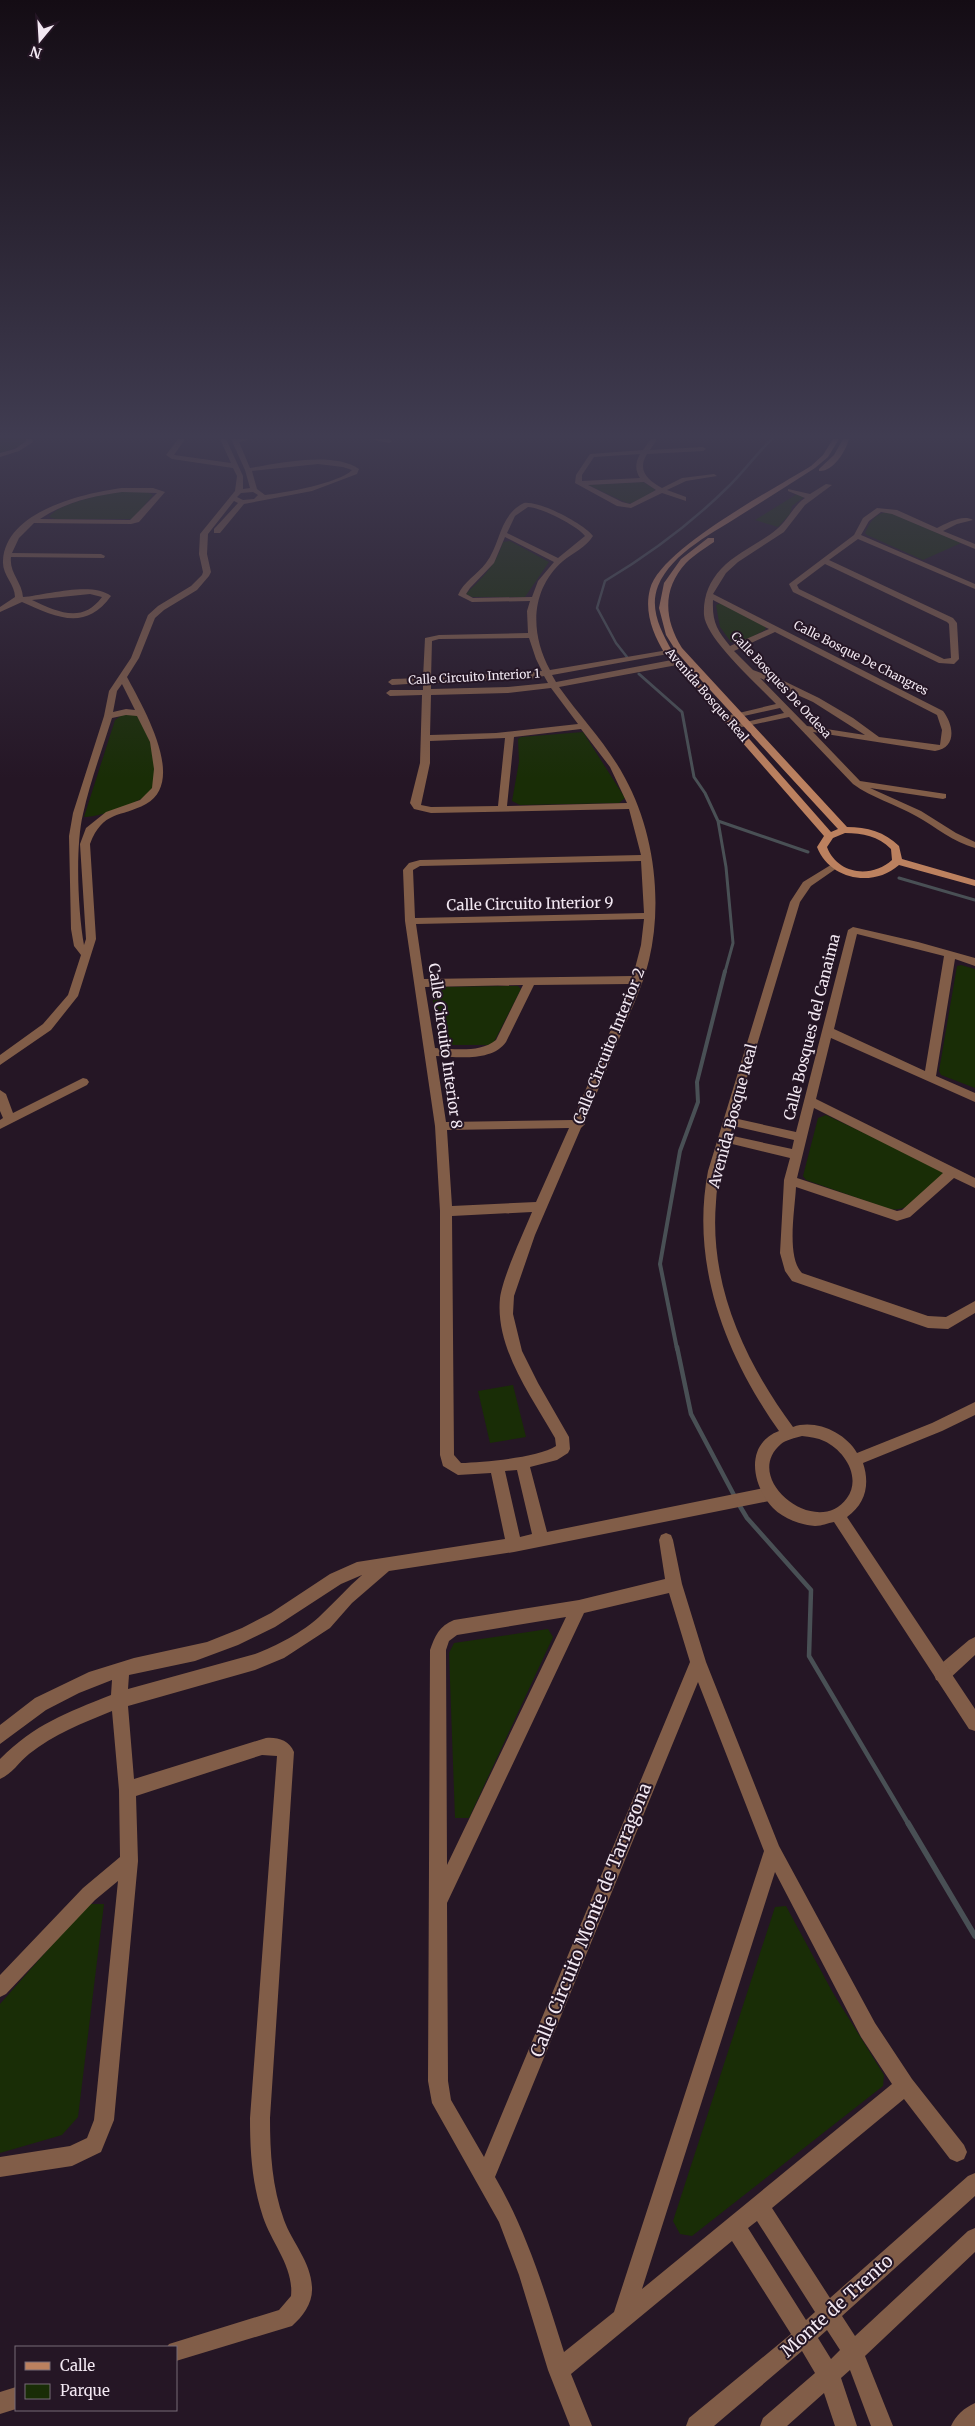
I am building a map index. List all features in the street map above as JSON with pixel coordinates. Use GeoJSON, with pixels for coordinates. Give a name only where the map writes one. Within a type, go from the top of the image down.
{"type":"FeatureCollection","features":[{"type":"Feature","properties":{"kind":"main road","name":"Avenida Bosque Real"},"geometry":{"type":"LineString","coordinates":[[679,552],[662,571],[651,595],[651,616],[657,634],[668,652],[829,836]]}},
{"type":"Feature","properties":{"kind":"main road","name":"Avenida Bosque Real"},"geometry":{"type":"LineString","coordinates":[[695,552],[684,561],[668,582],[663,608],[666,624],[679,649],[844,830]]}},
{"type":"Feature","properties":{"kind":"main road"},"geometry":{"type":"LineString","coordinates":[[844,830],[863,830],[883,837],[896,848],[897,862],[886,872],[865,875],[848,872],[834,866],[827,860],[822,847],[829,836],[844,830]]}},
{"type":"Feature","properties":{"kind":"main road"},"geometry":{"type":"LineString","coordinates":[[897,862],[975,883]]}},
{"type":"Feature","properties":{"kind":"street"},"geometry":{"type":"LineString","coordinates":[[8,552],[8,574],[19,591],[20,600]]}},
{"type":"Feature","properties":{"kind":"street"},"geometry":{"type":"LineString","coordinates":[[86,954],[77,939],[74,836],[78,813],[108,716],[113,691],[124,677],[138,650],[151,617],[161,608],[194,588],[205,576],[207,572],[203,552]]}},
{"type":"Feature","properties":{"kind":"street"},"geometry":{"type":"LineString","coordinates":[[495,552],[493,558],[465,589],[463,597],[472,600],[534,599]]}},
{"type":"Feature","properties":{"kind":"street"},"geometry":{"type":"LineString","coordinates":[[540,552],[558,561]]}},
{"type":"Feature","properties":{"kind":"street","name":"Calle Circuito Interior 2"},"geometry":{"type":"LineString","coordinates":[[453,1466],[466,1469],[497,1466],[555,1456],[561,1452],[564,1444],[562,1437],[517,1356],[507,1329],[505,1310],[513,1277],[541,1207],[579,1124],[636,980],[642,963],[649,916],[646,858],[633,806],[614,767],[546,674],[532,635],[531,619],[534,599],[539,586],[558,561],[569,552]]}},
{"type":"Feature","properties":{"kind":"street"},"geometry":{"type":"LineString","coordinates":[[709,595],[714,583],[723,571],[747,552]]}},
{"type":"Feature","properties":{"kind":"street"},"geometry":{"type":"LineString","coordinates":[[825,561],[950,620],[953,623],[955,659],[951,662],[942,661],[794,589],[794,582],[836,552]]}},
{"type":"Feature","properties":{"kind":"street"},"geometry":{"type":"LineString","coordinates":[[895,552],[975,587]]}},
{"type":"Feature","properties":{"kind":"street"},"geometry":{"type":"LineString","coordinates":[[7,555],[101,556]]}},
{"type":"Feature","properties":{"kind":"street"},"geometry":{"type":"LineString","coordinates":[[0,610],[20,600],[69,593],[100,593],[107,596],[91,614],[83,617],[66,615],[20,600]]}},
{"type":"Feature","properties":{"kind":"street","name":"Calle Bosque De Changres"},"geometry":{"type":"LineString","coordinates":[[709,595],[777,628],[940,713],[945,721],[946,743],[942,748],[875,738]]}},
{"type":"Feature","properties":{"kind":"street","name":"Calle Bosques De Ordesa"},"geometry":{"type":"LineString","coordinates":[[709,595],[708,616],[711,625],[729,650],[856,782],[878,798],[916,812],[953,837],[975,845]]}},
{"type":"Feature","properties":{"kind":"street"},"geometry":{"type":"LineString","coordinates":[[729,650],[777,628]]}},
{"type":"Feature","properties":{"kind":"street"},"geometry":{"type":"LineString","coordinates":[[532,635],[430,639],[427,642],[428,692],[425,763],[415,803],[417,807],[432,810],[633,806]]}},
{"type":"Feature","properties":{"kind":"street","name":"Calle Circuito Interior 1"},"geometry":{"type":"LineString","coordinates":[[392,682],[505,678],[546,674],[668,652]]}},
{"type":"Feature","properties":{"kind":"street","name":"Calle Circuito Interior 1"},"geometry":{"type":"LineString","coordinates":[[390,693],[508,690],[554,685],[677,662]]}},
{"type":"Feature","properties":{"kind":"street"},"geometry":{"type":"LineString","coordinates":[[751,672],[786,685],[855,723],[875,738]]}},
{"type":"Feature","properties":{"kind":"street"},"geometry":{"type":"LineString","coordinates":[[0,1061],[47,1027],[72,996],[80,980],[91,939],[85,844],[91,828],[103,817],[143,802],[157,788],[159,769],[152,733],[124,677]]}},
{"type":"Feature","properties":{"kind":"street"},"geometry":{"type":"LineString","coordinates":[[726,717],[781,705]]}},
{"type":"Feature","properties":{"kind":"street"},"geometry":{"type":"LineString","coordinates":[[108,716],[126,712],[142,714]]}},
{"type":"Feature","properties":{"kind":"street"},"geometry":{"type":"LineString","coordinates":[[734,726],[790,714]]}},
{"type":"Feature","properties":{"kind":"street"},"geometry":{"type":"LineString","coordinates":[[426,738],[510,735],[584,726]]}},
{"type":"Feature","properties":{"kind":"street"},"geometry":{"type":"LineString","coordinates":[[804,728],[875,738]]}},
{"type":"Feature","properties":{"kind":"street"},"geometry":{"type":"LineString","coordinates":[[502,808],[510,735]]}},
{"type":"Feature","properties":{"kind":"street"},"geometry":{"type":"LineString","coordinates":[[856,782],[943,796]]}},
{"type":"Feature","properties":{"kind":"street","name":"Calle Circuito Interior 8"},"geometry":{"type":"LineString","coordinates":[[453,1466],[446,1455],[446,1211],[441,1126],[410,921],[408,870],[415,864],[646,858]]}},
{"type":"Feature","properties":{"kind":"street","name":"Avenida Bosque Real"},"geometry":{"type":"LineString","coordinates":[[788,1432],[758,1388],[739,1351],[724,1309],[715,1275],[708,1213],[729,1120],[795,902],[807,884],[834,866]]}},
{"type":"Feature","properties":{"kind":"street","name":"Calle Circuito Interior 9"},"geometry":{"type":"LineString","coordinates":[[410,921],[649,916]]}},
{"type":"Feature","properties":{"kind":"street","name":"Calle Bosques del Canaima"},"geometry":{"type":"LineString","coordinates":[[975,962],[853,930],[790,1180],[786,1253],[791,1271],[797,1277],[937,1324],[954,1321],[975,1306]]}},
{"type":"Feature","properties":{"kind":"street"},"geometry":{"type":"LineString","coordinates":[[930,1077],[950,955]]}},
{"type":"Feature","properties":{"kind":"street"},"geometry":{"type":"LineString","coordinates":[[419,983],[636,980]]}},
{"type":"Feature","properties":{"kind":"street"},"geometry":{"type":"LineString","coordinates":[[429,1052],[494,1049],[500,1042],[531,981]]}},
{"type":"Feature","properties":{"kind":"street"},"geometry":{"type":"LineString","coordinates":[[827,1031],[975,1098]]}},
{"type":"Feature","properties":{"kind":"street"},"geometry":{"type":"LineString","coordinates":[[0,1094],[5,1122],[83,1082]]}},
{"type":"Feature","properties":{"kind":"street"},"geometry":{"type":"LineString","coordinates":[[809,1102],[975,1182]]}},
{"type":"Feature","properties":{"kind":"street","name":"Calle Bosques del Canaima"},"geometry":{"type":"LineString","coordinates":[[729,1120],[801,1137]]}},
{"type":"Feature","properties":{"kind":"street"},"geometry":{"type":"LineString","coordinates":[[441,1126],[579,1124]]}},
{"type":"Feature","properties":{"kind":"street"},"geometry":{"type":"LineString","coordinates":[[724,1138],[796,1155]]}},
{"type":"Feature","properties":{"kind":"street"},"geometry":{"type":"LineString","coordinates":[[790,1180],[896,1216],[906,1214],[952,1172]]}},
{"type":"Feature","properties":{"kind":"street"},"geometry":{"type":"LineString","coordinates":[[446,1211],[541,1207]]}},
{"type":"Feature","properties":{"kind":"street"},"geometry":{"type":"LineString","coordinates":[[855,1460],[937,1427],[975,1408]]}},
{"type":"Feature","properties":{"kind":"street"},"geometry":{"type":"LineString","coordinates":[[802,1430],[825,1435],[845,1448],[855,1460],[861,1481],[859,1492],[848,1509],[838,1515],[816,1518],[793,1514],[780,1505],[770,1494],[762,1480],[760,1464],[765,1450],[774,1440],[788,1432],[802,1430]]}},
{"type":"Feature","properties":{"kind":"street"},"geometry":{"type":"LineString","coordinates":[[522,1462],[541,1539]]}},
{"type":"Feature","properties":{"kind":"street"},"geometry":{"type":"LineString","coordinates":[[497,1466],[514,1545]]}},
{"type":"Feature","properties":{"kind":"street"},"geometry":{"type":"LineString","coordinates":[[0,1736],[28,1712],[56,1695],[121,1669],[216,1646],[275,1619],[338,1576],[357,1569],[514,1545],[770,1494]]}},
{"type":"Feature","properties":{"kind":"street"},"geometry":{"type":"LineString","coordinates":[[838,1515],[975,1723]]}},
{"type":"Feature","properties":{"kind":"street"},"geometry":{"type":"LineString","coordinates":[[666,1540],[674,1584],[698,1662],[773,1851],[868,2030],[905,2086],[957,2152]]}},
{"type":"Feature","properties":{"kind":"street"},"geometry":{"type":"LineString","coordinates":[[0,1771],[23,1748],[61,1722],[119,1700],[255,1662],[278,1653],[324,1623],[347,1598],[385,1565]]}},
{"type":"Feature","properties":{"kind":"street"},"geometry":{"type":"LineString","coordinates":[[581,2426],[559,2370],[529,2275],[507,2216],[442,2103],[438,2081],[439,1642],[443,1636],[454,1628],[579,1607],[674,1584]]}},
{"type":"Feature","properties":{"kind":"street"},"geometry":{"type":"LineString","coordinates":[[437,1904],[579,1607]]}},
{"type":"Feature","properties":{"kind":"street"},"geometry":{"type":"LineString","coordinates":[[942,1674],[970,1650]]}},
{"type":"Feature","properties":{"kind":"street","name":"Calle Circuito Monte de Tarragona"},"geometry":{"type":"LineString","coordinates":[[485,2178],[698,1662]]}},
{"type":"Feature","properties":{"kind":"street"},"geometry":{"type":"LineString","coordinates":[[0,2167],[72,2156],[94,2145],[104,2120],[130,1861],[127,1790],[119,1700],[121,1669]]}},
{"type":"Feature","properties":{"kind":"street"},"geometry":{"type":"LineString","coordinates":[[127,1790],[262,1747],[273,1745],[281,1747],[286,1752],[260,2118],[260,2152],[265,2189],[277,2227],[299,2268],[300,2301],[296,2310],[285,2319],[178,2350]]}},
{"type":"Feature","properties":{"kind":"street"},"geometry":{"type":"LineString","coordinates":[[623,2315],[773,1851]]}},
{"type":"Feature","properties":{"kind":"street"},"geometry":{"type":"LineString","coordinates":[[0,1988],[89,1894],[130,1861]]}},
{"type":"Feature","properties":{"kind":"street"},"geometry":{"type":"LineString","coordinates":[[559,2370],[623,2315],[905,2086]]}},
{"type":"Feature","properties":{"kind":"street","name":"Monte de Trento"},"geometry":{"type":"LineString","coordinates":[[697,2426],[804,2336],[975,2183]]}},
{"type":"Feature","properties":{"kind":"street"},"geometry":{"type":"LineString","coordinates":[[758,2206],[853,2352],[882,2426]]}},
{"type":"Feature","properties":{"kind":"street"},"geometry":{"type":"LineString","coordinates":[[734,2225],[829,2375],[846,2426]]}},
{"type":"Feature","properties":{"kind":"street"},"geometry":{"type":"LineString","coordinates":[[771,2426],[829,2375],[975,2238]]}},
{"type":"Feature","properties":{"kind":"street"},"geometry":{"type":"LineString","coordinates":[[0,2402],[15,2398]]}},
{"type":"Feature","properties":{"kind":"street"},"geometry":{"type":"LineString","coordinates":[[962,2426],[975,2414]]}},
{"type":"Feature","properties":{"kind":"green space"},"geometry":{"type":"Polygon","coordinates":[[[499,552],[531,552],[549,562],[525,597],[472,597],[466,594],[499,552]]]}},
{"type":"Feature","properties":{"kind":"green space"},"geometry":{"type":"Polygon","coordinates":[[[906,552],[940,552],[923,560],[906,552]]]}},
{"type":"Feature","properties":{"kind":"green space"},"geometry":{"type":"Polygon","coordinates":[[[721,603],[766,626],[765,630],[740,643],[731,642],[720,627],[716,605],[721,603]]]}},
{"type":"Feature","properties":{"kind":"green space"},"geometry":{"type":"Polygon","coordinates":[[[122,715],[135,715],[142,718],[150,735],[157,769],[153,792],[120,809],[84,817],[115,720],[122,715]]]}},
{"type":"Feature","properties":{"kind":"green space"},"geometry":{"type":"Polygon","coordinates":[[[583,732],[625,798],[619,803],[520,805],[512,801],[519,762],[518,739],[521,737],[583,732]]]}},
{"type":"Feature","properties":{"kind":"green space"},"geometry":{"type":"Polygon","coordinates":[[[961,965],[975,969],[975,1088],[941,1075],[939,1071],[957,966],[961,965]]]}},
{"type":"Feature","properties":{"kind":"green space"},"geometry":{"type":"Polygon","coordinates":[[[518,986],[521,989],[494,1042],[489,1045],[447,1045],[440,1041],[431,990],[436,987],[518,986]]]}},
{"type":"Feature","properties":{"kind":"green space"},"geometry":{"type":"Polygon","coordinates":[[[826,1115],[942,1170],[944,1176],[912,1204],[905,1208],[897,1209],[889,1209],[806,1180],[803,1176],[818,1118],[826,1115]]]}},
{"type":"Feature","properties":{"kind":"green space"},"geometry":{"type":"Polygon","coordinates":[[[513,1385],[526,1437],[490,1443],[478,1391],[513,1385]]]}},
{"type":"Feature","properties":{"kind":"green space"},"geometry":{"type":"Polygon","coordinates":[[[548,1629],[553,1637],[469,1818],[455,1818],[449,1653],[454,1643],[548,1629]]]}},
{"type":"Feature","properties":{"kind":"green space"},"geometry":{"type":"Polygon","coordinates":[[[88,1904],[104,1904],[78,2117],[62,2135],[0,2153],[0,2004],[88,1904]]]}},
{"type":"Feature","properties":{"kind":"green space"},"geometry":{"type":"Polygon","coordinates":[[[786,1906],[833,1993],[884,2075],[883,2086],[692,2236],[680,2234],[673,2221],[775,1907],[786,1906]]]}},
{"type":"Feature","properties":{"kind":"waterway"},"geometry":{"type":"LineString","coordinates":[[627,657],[616,643],[597,608],[605,581],[650,552]]}},
{"type":"Feature","properties":{"kind":"waterway"},"geometry":{"type":"LineString","coordinates":[[639,674],[682,712],[694,777],[705,793],[718,821]]}},
{"type":"Feature","properties":{"kind":"waterway"},"geometry":{"type":"LineString","coordinates":[[718,821],[808,852]]}},
{"type":"Feature","properties":{"kind":"waterway"},"geometry":{"type":"LineString","coordinates":[[718,821],[726,867],[733,943],[725,972]]}},
{"type":"Feature","properties":{"kind":"waterway"},"geometry":{"type":"LineString","coordinates":[[899,878],[975,900]]}},
{"type":"Feature","properties":{"kind":"waterway"},"geometry":{"type":"LineString","coordinates":[[677,1349],[660,1264],[680,1151],[698,1102],[697,1082],[725,971]]}},
{"type":"Feature","properties":{"kind":"waterway"},"geometry":{"type":"LineString","coordinates":[[677,1347],[691,1414],[735,1497]]}},
{"type":"Feature","properties":{"kind":"waterway"},"geometry":{"type":"LineString","coordinates":[[738,1503],[747,1518],[811,1590],[809,1656],[909,1825]]}},
{"type":"Feature","properties":{"kind":"waterway"},"geometry":{"type":"LineString","coordinates":[[908,1823],[975,1936]]}}]}
